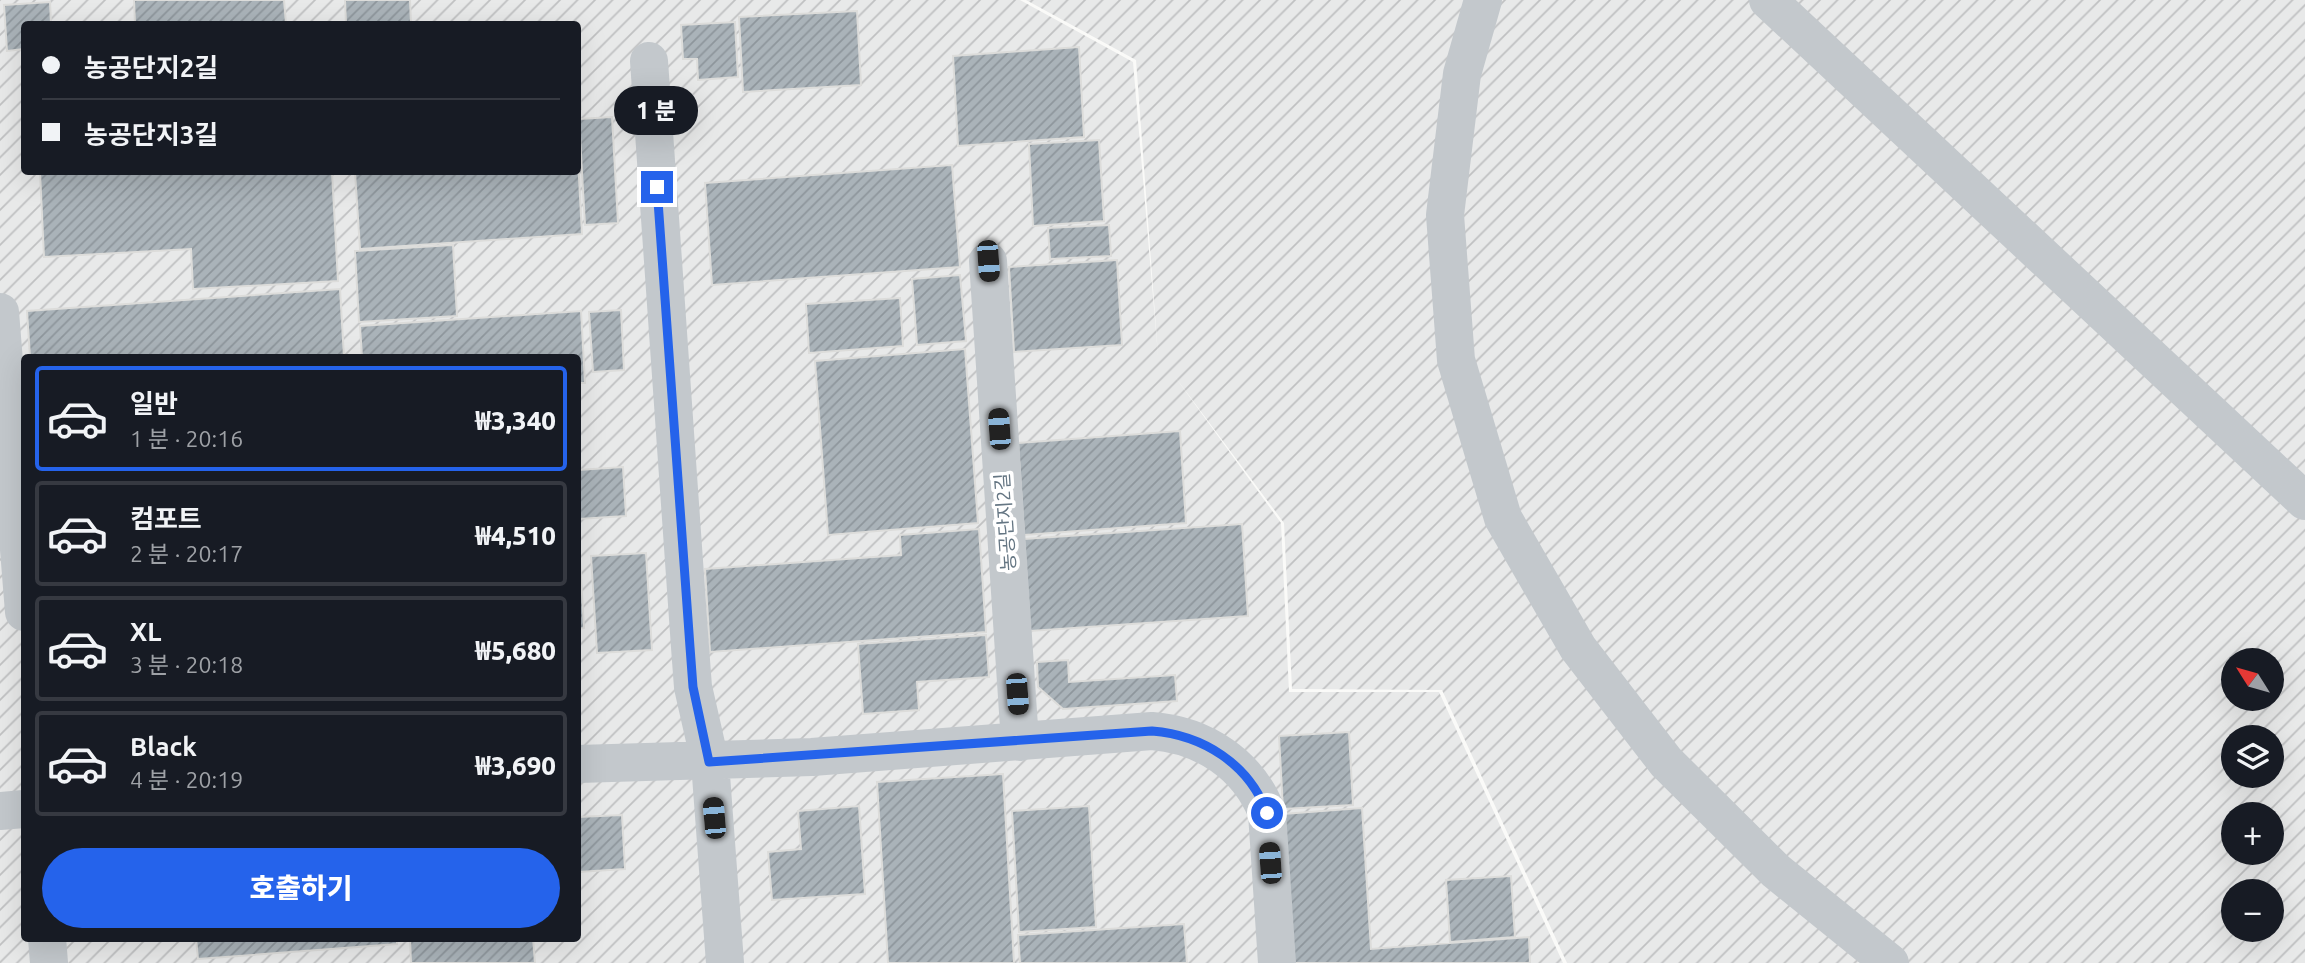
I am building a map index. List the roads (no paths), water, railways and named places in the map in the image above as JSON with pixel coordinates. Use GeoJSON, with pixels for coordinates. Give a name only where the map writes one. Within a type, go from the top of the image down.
{"type":"FeatureCollection","features":[{"type":"Feature","properties":{"kind":"street"},"geometry":{"type":"LineString","coordinates":[[1483,0],[1462,74],[1445,215],[1456,360],[1503,518],[1578,648],[1666,762],[1776,871],[1890,963]]}},
{"type":"Feature","properties":{"kind":"street"},"geometry":{"type":"LineString","coordinates":[[1768,0],[2305,501]]}},
{"type":"Feature","properties":{"kind":"street"},"geometry":{"type":"LineString","coordinates":[[649,61],[693,687],[709,762],[725,963]]}},
{"type":"Feature","properties":{"kind":"street","name":"농공단지2길"},"geometry":{"type":"LineString","coordinates":[[988,261],[1020,742]]}},
{"type":"Feature","properties":{"kind":"street"},"geometry":{"type":"LineString","coordinates":[[0,312],[21,574]]}},
{"type":"Feature","properties":{"kind":"street"},"geometry":{"type":"LineString","coordinates":[[581,764],[709,762],[1152,731],[1170,733],[1200,742],[1226,758],[1247,777],[1260,795],[1267,813],[1277,963]]}},
{"type":"Feature","properties":{"kind":"street"},"geometry":{"type":"LineString","coordinates":[[0,811],[21,809]]}},
{"type":"Feature","properties":{"kind":"street"},"geometry":{"type":"LineString","coordinates":[[47,942],[49,963]]}}]}
